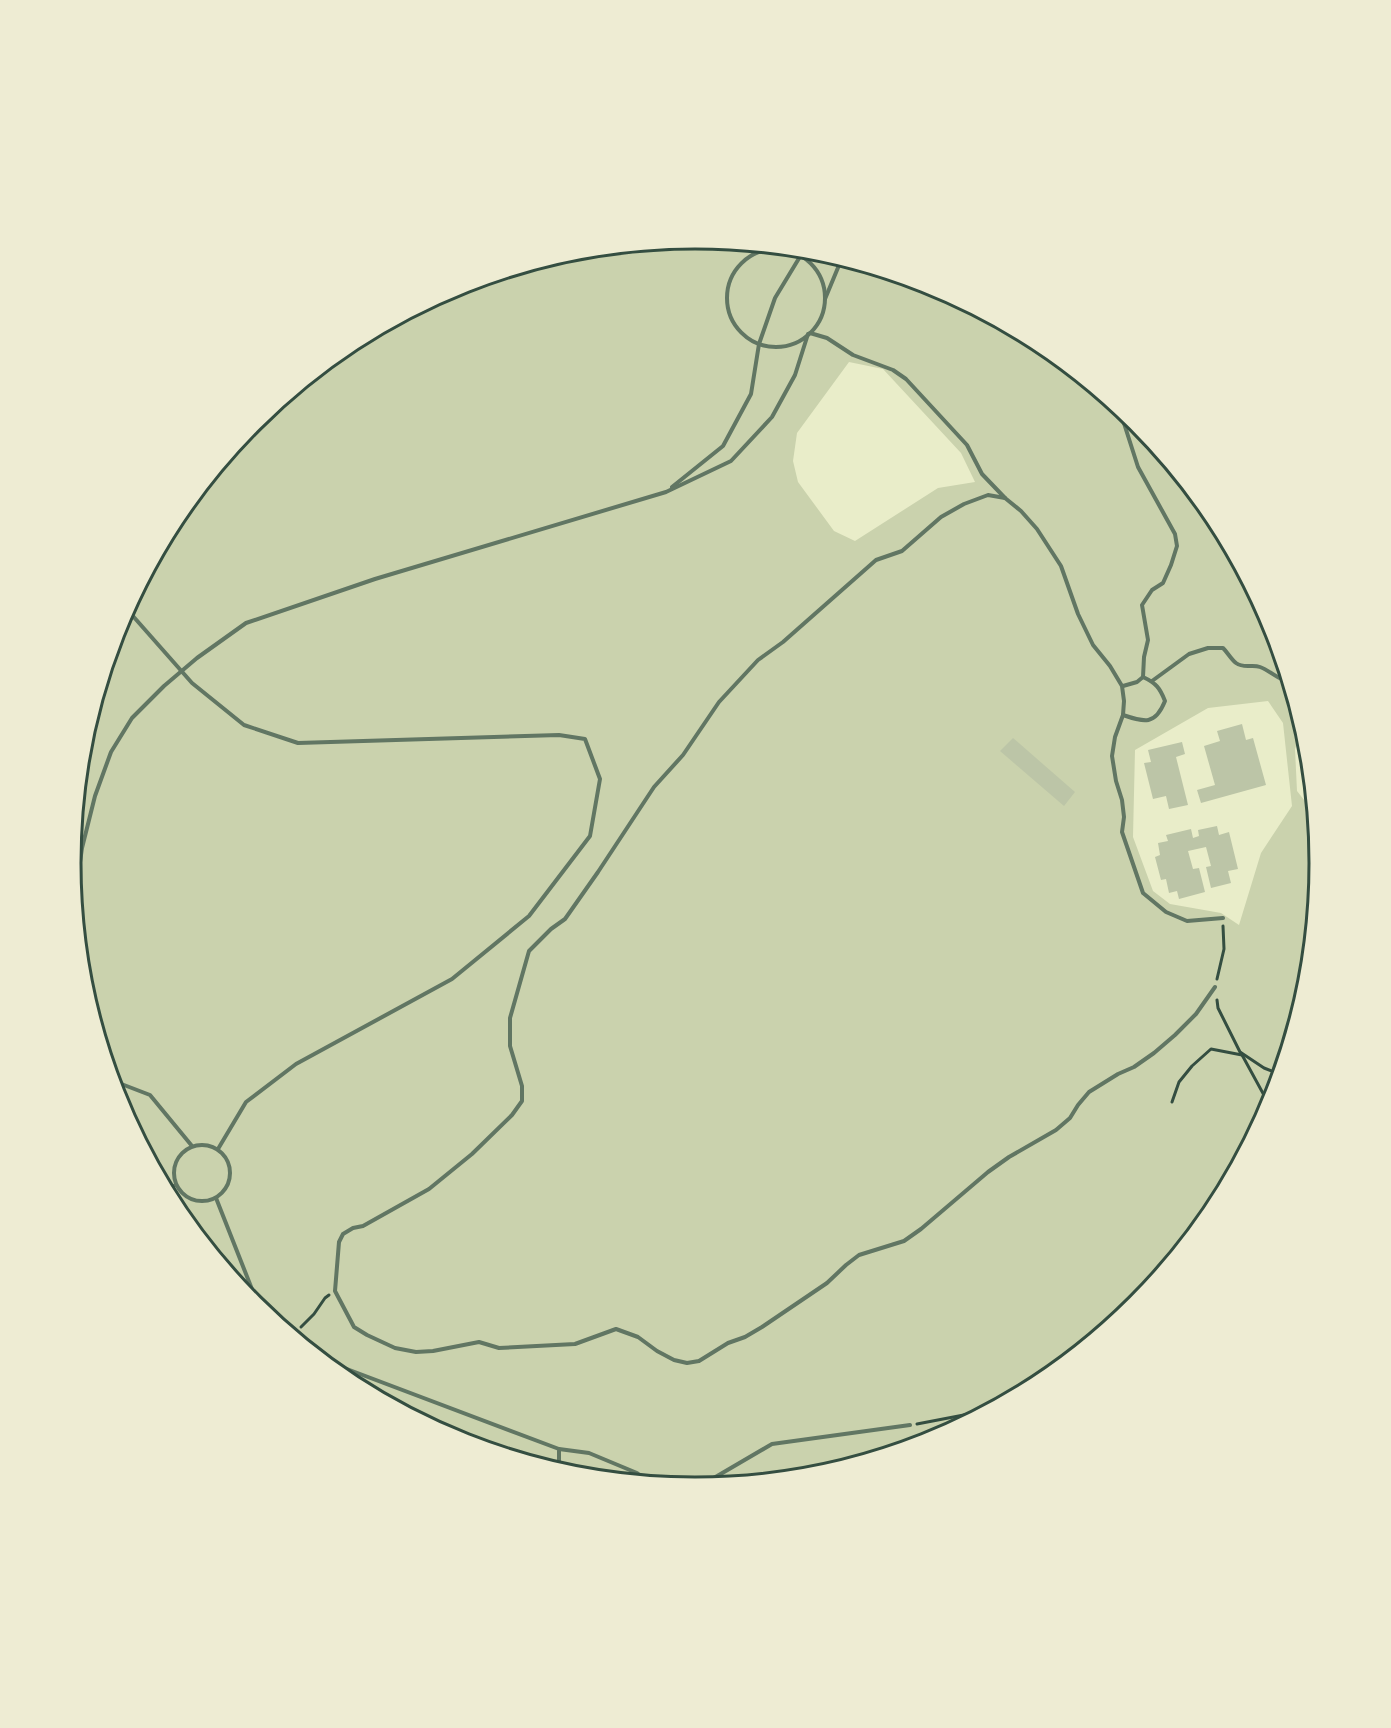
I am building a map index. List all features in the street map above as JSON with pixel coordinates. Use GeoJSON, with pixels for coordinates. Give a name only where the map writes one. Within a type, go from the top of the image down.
{"type":"FeatureCollection","features":[{"type":"Feature","properties":{"kind":"lane"},"geometry":{"type":"LineString","coordinates":[[757,253],[742,263],[732,277],[728,290],[728,307],[734,324],[746,337],[759,344],[780,347],[796,343],[809,334],[827,338],[853,355],[892,370],[906,379],[967,445],[982,474],[1021,511],[1052,550],[1061,566],[1078,614],[1093,645],[1122,686],[1124,701],[1112,756],[1122,800],[1124,817],[1122,832],[1143,893],[1166,912],[1187,921],[1223,918]]}},
{"type":"Feature","properties":{"kind":"lane"},"geometry":{"type":"LineString","coordinates":[[666,492],[723,446],[751,394],[759,344],[775,298],[799,259]]}},
{"type":"Feature","properties":{"kind":"lane"},"geometry":{"type":"LineString","coordinates":[[806,260],[815,268],[823,284],[825,301]]}},
{"type":"Feature","properties":{"kind":"lane"},"geometry":{"type":"LineString","coordinates":[[81,854],[95,796],[111,752],[132,718],[164,686],[197,658],[246,623],[375,579],[666,492],[731,461],[772,417],[795,375],[809,334],[820,319],[839,266]]}},
{"type":"Feature","properties":{"kind":"lane"},"geometry":{"type":"LineString","coordinates":[[1122,686],[1137,682],[1143,677],[1148,640],[1142,605],[1152,590],[1163,583],[1177,546],[1175,534],[1138,467],[1124,423]]}},
{"type":"Feature","properties":{"kind":"lane"},"geometry":{"type":"LineString","coordinates":[[1005,498],[988,495],[964,504],[941,517],[902,551],[876,560],[783,642],[758,660],[719,702],[683,754],[654,787],[565,919],[551,929],[529,951],[510,1018],[510,1046],[522,1086],[522,1101],[512,1115],[472,1154],[429,1189],[363,1226],[353,1228],[343,1234],[339,1242],[335,1291],[354,1327],[395,1348],[416,1352],[479,1342],[499,1348],[575,1344],[616,1329],[638,1337],[657,1351],[674,1359],[687,1363],[699,1361],[728,1343],[762,1328],[827,1283],[859,1255],[904,1241],[921,1229],[988,1172],[1056,1130],[1070,1118],[1089,1092],[1154,1053],[1196,1014],[1215,987]]}},
{"type":"Feature","properties":{"kind":"lane"},"geometry":{"type":"LineString","coordinates":[[133,617],[192,683],[244,725],[298,742],[559,735],[585,739],[600,779],[590,836],[529,916],[452,979],[296,1064],[246,1102],[218,1149]]}},
{"type":"Feature","properties":{"kind":"lane"},"geometry":{"type":"LineString","coordinates":[[1152,681],[1189,654],[1208,648],[1223,648],[1236,663],[1245,667],[1257,666],[1271,672],[1281,680]]}},
{"type":"Feature","properties":{"kind":"lane"},"geometry":{"type":"LineString","coordinates":[[1122,715],[1138,720],[1149,720],[1160,714],[1165,701],[1160,688],[1143,677]]}},
{"type":"Feature","properties":{"kind":"lane"},"geometry":{"type":"LineString","coordinates":[[122,1084],[150,1095],[192,1146]]}},
{"type":"Feature","properties":{"kind":"lane"},"geometry":{"type":"LineString","coordinates":[[192,1146],[210,1146],[218,1149],[225,1156],[229,1165],[229,1183],[224,1192],[207,1201],[189,1198],[176,1185],[174,1167],[178,1158],[192,1146]]}},
{"type":"Feature","properties":{"kind":"lane"},"geometry":{"type":"LineString","coordinates":[[216,1198],[252,1289]]}},
{"type":"Feature","properties":{"kind":"lane"},"geometry":{"type":"LineString","coordinates":[[344,1368],[559,1449],[589,1453],[640,1475]]}},
{"type":"Feature","properties":{"kind":"lane"},"geometry":{"type":"LineString","coordinates":[[715,1478],[772,1444],[910,1425]]}},
{"type":"Feature","properties":{"kind":"lane"},"geometry":{"type":"LineString","coordinates":[[559,1449],[559,1463]]}},
{"type":"Feature","properties":{"kind":"path"},"geometry":{"type":"LineString","coordinates":[[1223,918],[1224,949],[1215,987],[1218,1008],[1264,1096]]}},
{"type":"Feature","properties":{"kind":"path"},"geometry":{"type":"LineString","coordinates":[[1172,1102],[1179,1082],[1192,1066],[1211,1049],[1241,1053],[1273,1072]]}},
{"type":"Feature","properties":{"kind":"path"},"geometry":{"type":"LineString","coordinates":[[301,1327],[325,1298],[335,1291]]}},
{"type":"Feature","properties":{"kind":"path"},"geometry":{"type":"LineString","coordinates":[[910,1425],[970,1414]]}},
{"type":"Feature","properties":{"kind":"green space"},"geometry":{"type":"Polygon","coordinates":[[[696,249],[736,251],[815,261],[855,270],[931,296],[967,313],[1003,332],[1070,376],[1130,429],[1158,459],[1183,490],[1228,557],[1263,629],[1289,705],[1297,742],[1295,749],[1297,791],[1307,804],[1310,864],[1309,904],[1305,944],[1289,1023],[1277,1062],[1247,1136],[1228,1171],[1183,1238],[1158,1269],[1101,1326],[1070,1352],[1003,1396],[931,1432],[893,1446],[855,1458],[776,1473],[736,1477],[655,1477],[576,1467],[536,1458],[460,1432],[424,1415],[388,1396],[321,1352],[261,1299],[233,1269],[208,1238],[163,1171],[144,1136],[114,1062],[102,1023],[86,944],[82,904],[82,824],[86,784],[102,705],[114,666],[144,592],[163,557],[208,490],[233,459],[290,402],[321,376],[388,332],[460,296],[498,282],[536,270],[615,255],[696,249]],[[849,362],[797,433],[793,461],[798,482],[834,531],[855,541],[938,488],[975,482],[961,453],[883,369],[849,362]],[[1268,701],[1208,708],[1135,750],[1133,837],[1153,891],[1170,904],[1221,913],[1239,925],[1261,853],[1292,806],[1283,723],[1268,701]]]}},
{"type":"Feature","properties":{"kind":"building"},"geometry":{"type":"Polygon","coordinates":[[[1242,724],[1246,740],[1253,738],[1266,785],[1201,803],[1197,790],[1215,785],[1204,746],[1220,741],[1217,731],[1242,724]]]}},
{"type":"Feature","properties":{"kind":"building"},"geometry":{"type":"Polygon","coordinates":[[[1013,738],[1075,792],[1064,806],[1000,751],[1013,738]]]}},
{"type":"Feature","properties":{"kind":"building"},"geometry":{"type":"Polygon","coordinates":[[[1182,742],[1185,754],[1176,757],[1188,805],[1169,809],[1166,796],[1153,799],[1144,763],[1151,762],[1148,750],[1182,742]]]}},
{"type":"Feature","properties":{"kind":"building"},"geometry":{"type":"Polygon","coordinates":[[[1217,826],[1219,835],[1229,832],[1238,869],[1228,871],[1231,883],[1211,888],[1206,867],[1211,866],[1206,847],[1188,851],[1193,869],[1199,868],[1205,892],[1179,899],[1177,891],[1169,893],[1166,879],[1161,880],[1155,857],[1160,855],[1158,843],[1168,841],[1166,835],[1191,829],[1193,838],[1199,836],[1198,830],[1217,826]]]}}]}
